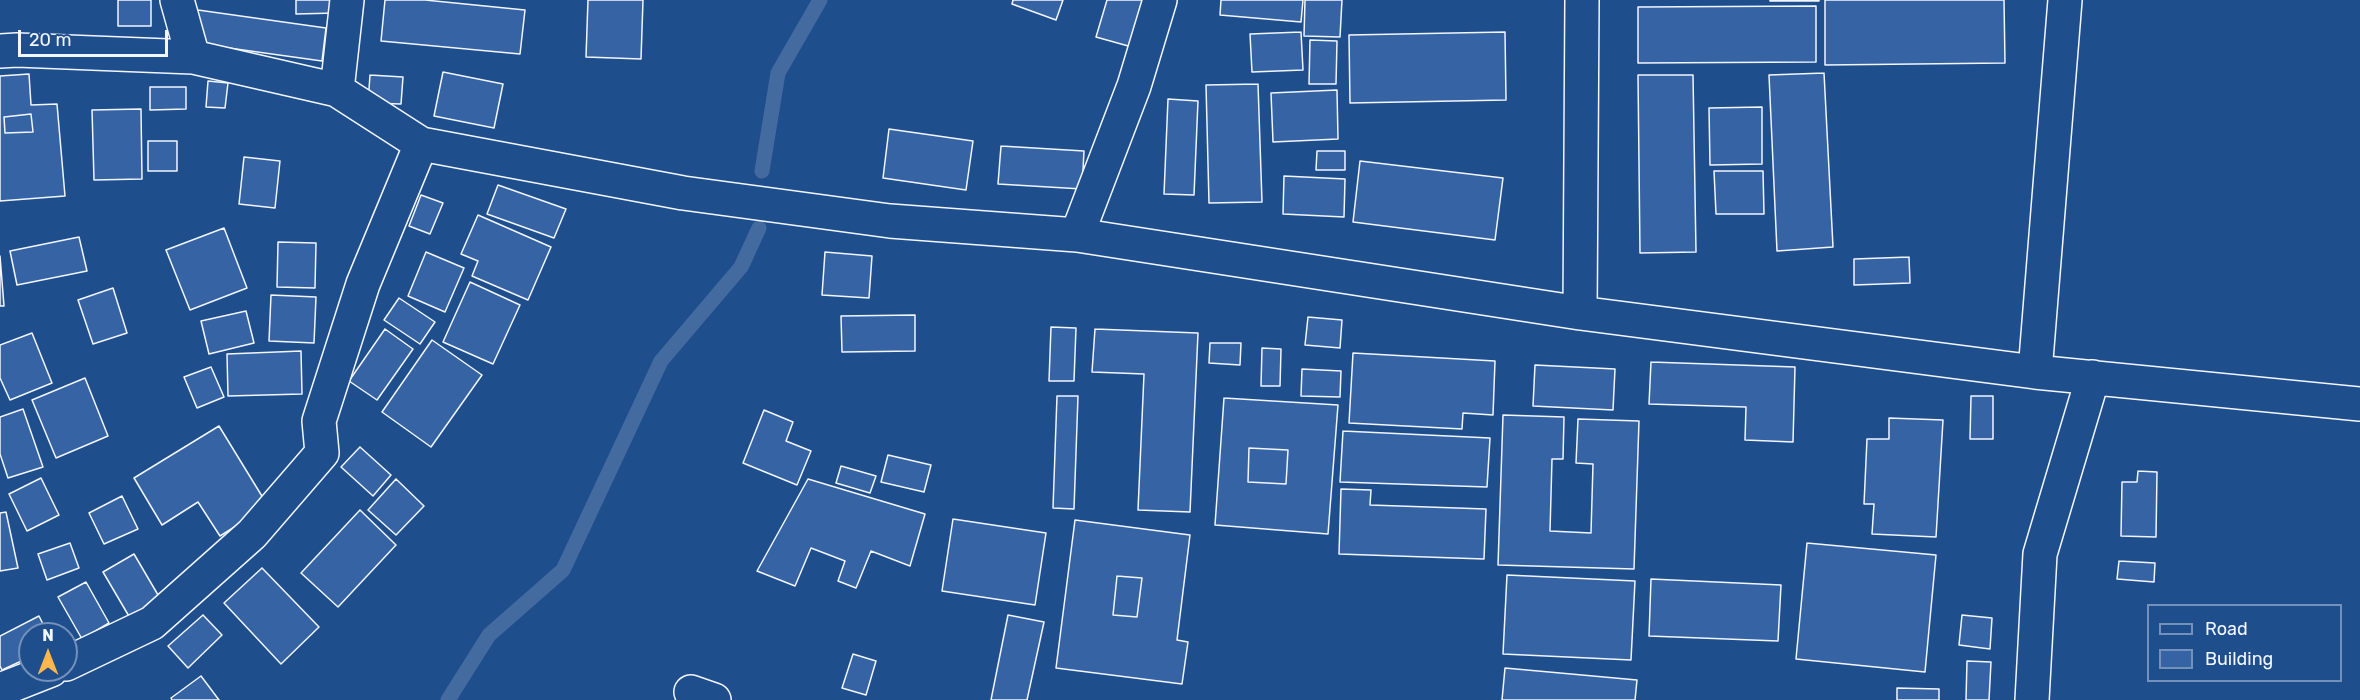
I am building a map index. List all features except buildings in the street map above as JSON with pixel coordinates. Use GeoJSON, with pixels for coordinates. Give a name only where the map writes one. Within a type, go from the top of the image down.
{"type":"FeatureCollection","features":[{"type":"Feature","properties":{"kind":"street"},"geometry":{"type":"LineString","coordinates":[[177,0],[193,57]]}},
{"type":"Feature","properties":{"kind":"street"},"geometry":{"type":"LineString","coordinates":[[337,90],[347,0]]}},
{"type":"Feature","properties":{"kind":"street"},"geometry":{"type":"LineString","coordinates":[[1077,235],[1134,86],[1160,0]]}},
{"type":"Feature","properties":{"kind":"street"},"geometry":{"type":"LineString","coordinates":[[1580,313],[1582,0]]}},
{"type":"Feature","properties":{"kind":"street"},"geometry":{"type":"LineString","coordinates":[[2035,372],[2065,0]]}},
{"type":"Feature","properties":{"kind":"street"},"geometry":{"type":"LineString","coordinates":[[0,51],[193,57],[337,90],[421,144],[683,193],[890,221],[1077,235],[1580,313],[2035,372],[2360,404]]}},
{"type":"Feature","properties":{"kind":"street"},"geometry":{"type":"LineString","coordinates":[[78,658],[152,623],[252,534],[322,453],[318,421],[363,284],[421,144]]}},
{"type":"Feature","properties":{"kind":"street"},"geometry":{"type":"LineString","coordinates":[[2032,700],[2040,554],[2093,377]]}},
{"type":"Feature","properties":{"kind":"street"},"geometry":{"type":"LineString","coordinates":[[0,690],[20,682]]}},
{"type":"Feature","properties":{"kind":"waterway"},"geometry":{"type":"LineString","coordinates":[[762,171],[778,73],[820,0]]}},
{"type":"Feature","properties":{"kind":"waterway"},"geometry":{"type":"LineString","coordinates":[[448,700],[489,635],[563,570],[661,361],[741,267],[759,228]]}}]}
